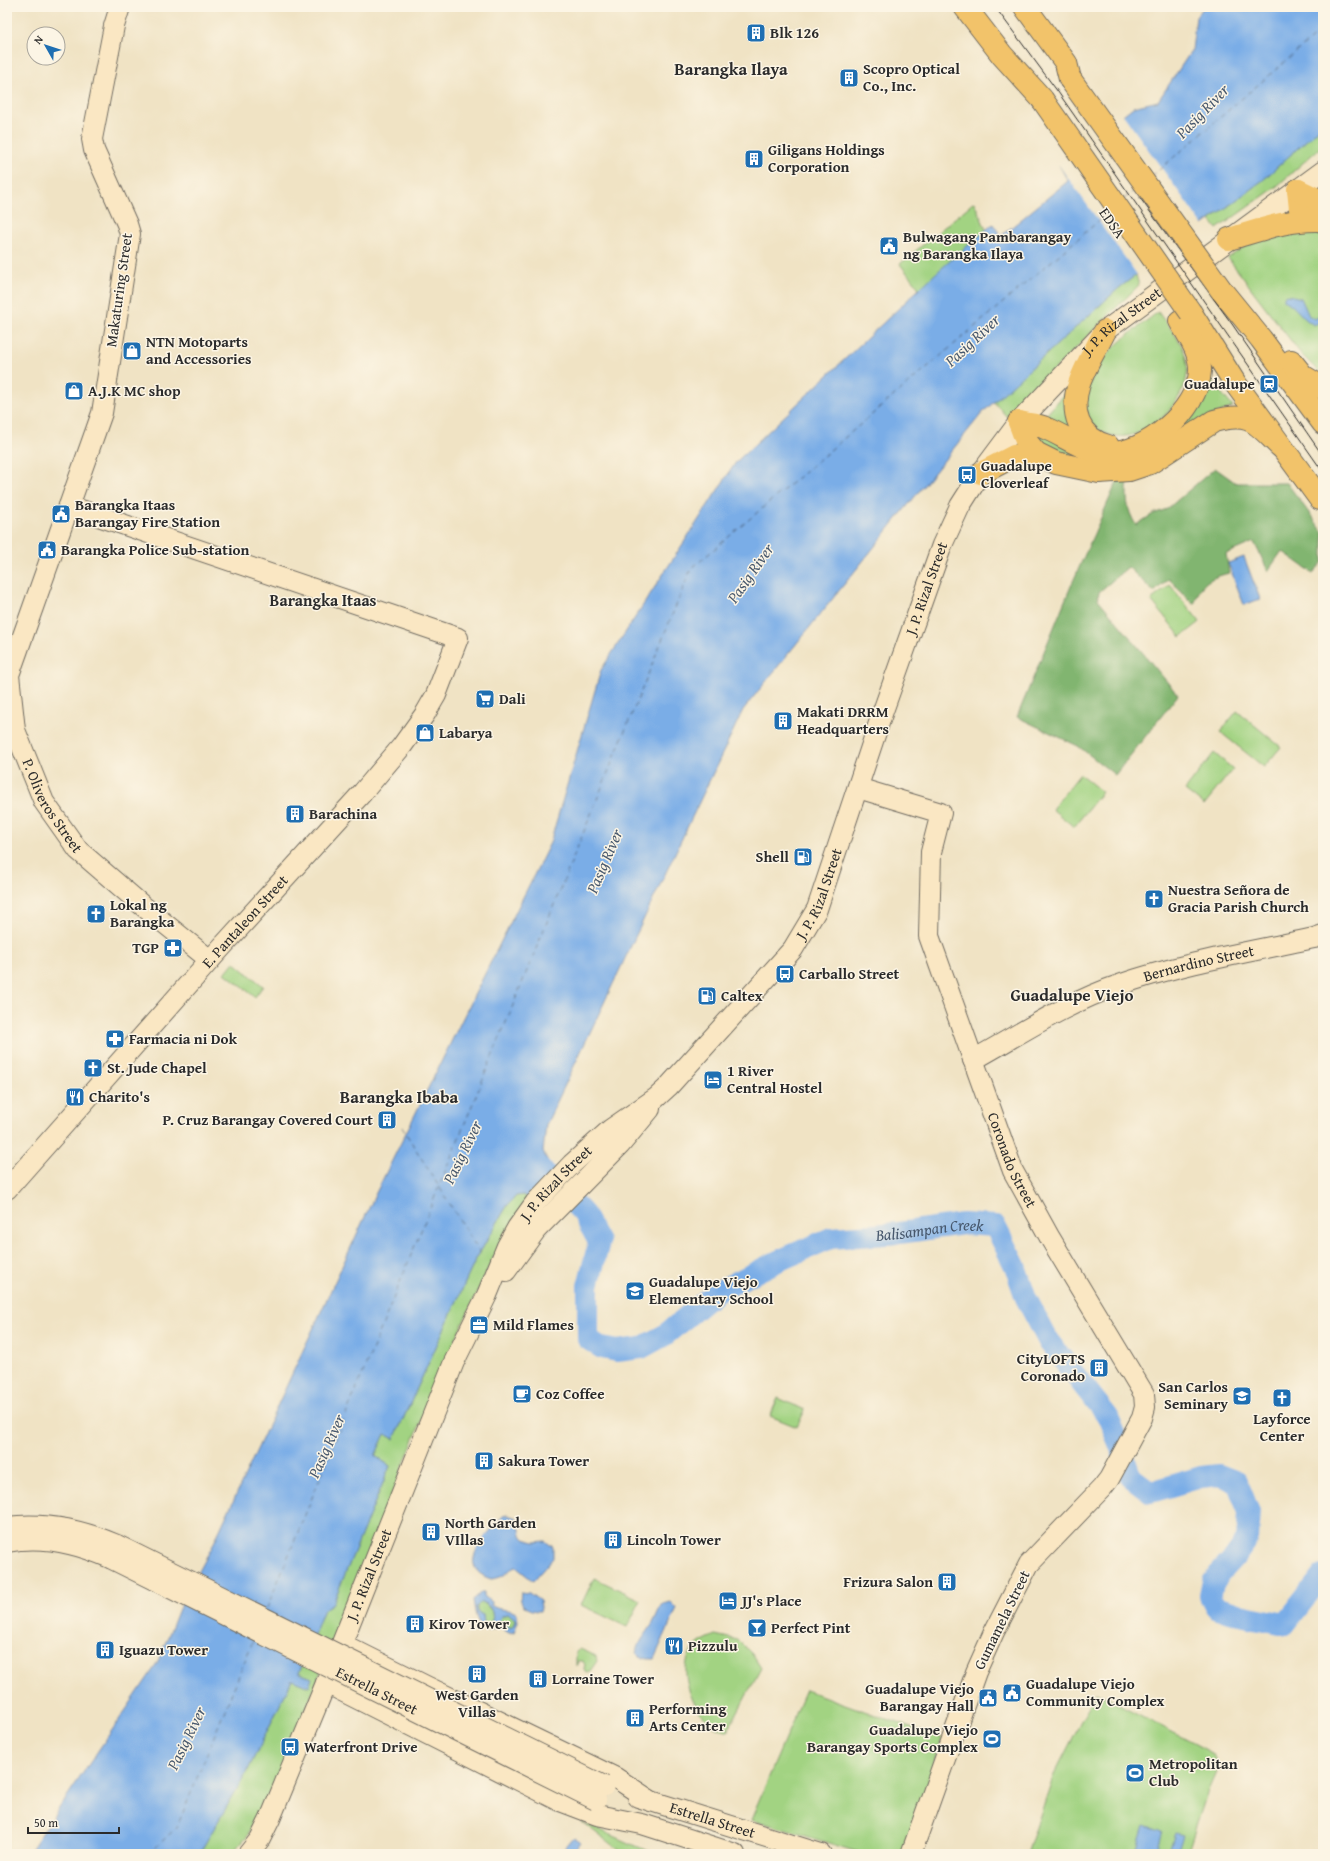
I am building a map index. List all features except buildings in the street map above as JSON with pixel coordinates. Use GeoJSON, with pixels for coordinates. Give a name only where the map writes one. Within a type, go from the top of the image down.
{"type":"FeatureCollection","features":[{"type":"Feature","properties":{"kind":"highway","name":"EDSA"},"geometry":{"type":"LineString","coordinates":[[965,7],[1002,55],[1036,103],[1183,317],[1235,383],[1320,499]]}},
{"type":"Feature","properties":{"kind":"highway"},"geometry":{"type":"LineString","coordinates":[[1025,7],[1229,286],[1303,376],[1323,388]]}},
{"type":"Feature","properties":{"kind":"highway"},"geometry":{"type":"LineString","coordinates":[[1298,190],[1300,209],[1309,216],[1322,214]]}},
{"type":"Feature","properties":{"kind":"highway"},"geometry":{"type":"LineString","coordinates":[[1229,239],[1284,222],[1302,220],[1322,214]]}},
{"type":"Feature","properties":{"kind":"highway"},"geometry":{"type":"LineString","coordinates":[[1229,286],[1261,339],[1323,423]]}},
{"type":"Feature","properties":{"kind":"highway"},"geometry":{"type":"LineString","coordinates":[[1019,422],[1043,427],[1088,449],[1108,453],[1128,450],[1153,438],[1166,429],[1188,404],[1196,388],[1200,371],[1199,357],[1183,317]]}},
{"type":"Feature","properties":{"kind":"highway"},"geometry":{"type":"LineString","coordinates":[[1105,331],[1079,383],[1077,393],[1077,412],[1080,426],[1087,436],[1098,443],[1128,450]]}},
{"type":"Feature","properties":{"kind":"highway"},"geometry":{"type":"LineString","coordinates":[[1019,422],[1026,441],[1036,453],[1056,463],[1089,471],[1107,472],[1129,470],[1150,463],[1193,433],[1214,421],[1239,416],[1249,419],[1260,426],[1280,446]]}},
{"type":"Feature","properties":{"kind":"highway"},"geometry":{"type":"LineString","coordinates":[[980,473],[1014,456],[1036,453]]}},
{"type":"Feature","properties":{"kind":"main road","name":"Makaturing Street"},"geometry":{"type":"LineString","coordinates":[[69,506],[102,413],[130,234],[94,150],[92,138],[114,26],[120,7]]}},
{"type":"Feature","properties":{"kind":"main road","name":"J. P. Rizal Street"},"geometry":{"type":"LineString","coordinates":[[248,1854],[260,1839],[270,1819],[342,1644],[454,1362],[487,1295],[507,1246],[517,1228],[535,1203],[562,1174],[596,1142],[624,1119],[656,1098],[713,1039],[793,949],[806,929],[824,893],[858,788],[942,545],[960,506],[980,473],[1019,422],[1105,331],[1323,171]]}},
{"type":"Feature","properties":{"kind":"main road","name":"E. Pantaleon Street"},"geometry":{"type":"LineString","coordinates":[[7,1189],[210,960],[363,792],[402,746],[425,714],[436,695],[458,638],[69,506]]}},
{"type":"Feature","properties":{"kind":"main road","name":"P. Oliveros Street"},"geometry":{"type":"LineString","coordinates":[[69,506],[9,675],[15,730],[44,802],[78,850],[143,906],[210,960]]}},
{"type":"Feature","properties":{"kind":"main road","name":"Coronado Street"},"geometry":{"type":"LineString","coordinates":[[858,788],[941,812],[931,852],[929,936],[1013,1171],[1050,1238],[1144,1394],[1145,1407],[1142,1418],[1109,1480]]}},
{"type":"Feature","properties":{"kind":"main road","name":"Bernardino Street"},"geometry":{"type":"LineString","coordinates":[[973,1060],[1068,1007],[1118,985],[1171,969],[1323,935]]}},
{"type":"Feature","properties":{"kind":"main road","name":"J. P. Rizal Street"},"geometry":{"type":"LineString","coordinates":[[487,1295],[536,1230],[608,1158],[648,1113],[656,1098]]}},
{"type":"Feature","properties":{"kind":"main road","name":"Gumamela Street"},"geometry":{"type":"LineString","coordinates":[[911,1854],[976,1672],[994,1632],[1029,1564],[1109,1480]]}},
{"type":"Feature","properties":{"kind":"main road"},"geometry":{"type":"LineString","coordinates":[[7,1528],[34,1525],[51,1526],[88,1533],[114,1552]]}},
{"type":"Feature","properties":{"kind":"main road"},"geometry":{"type":"LineString","coordinates":[[7,1542],[25,1539],[60,1542],[93,1551],[114,1552]]}},
{"type":"Feature","properties":{"kind":"main road","name":"Estrella Street"},"geometry":{"type":"LineString","coordinates":[[114,1552],[604,1795]]}},
{"type":"Feature","properties":{"kind":"main road","name":"Estrella Street"},"geometry":{"type":"LineString","coordinates":[[342,1644],[426,1686],[604,1795],[642,1824],[735,1854]]}},
{"type":"Feature","properties":{"kind":"main road","name":"Estrella Street"},"geometry":{"type":"LineString","coordinates":[[326,1683],[416,1727],[560,1802],[604,1795],[651,1801],[821,1854]]}},
{"type":"Feature","properties":{"kind":"main road"},"geometry":{"type":"LineString","coordinates":[[416,1727],[409,1715],[409,1706],[414,1697],[426,1686]]}},
{"type":"Feature","properties":{"kind":"green space"},"geometry":{"type":"Polygon","coordinates":[[[1323,125],[1323,145],[1276,187],[1217,229],[1210,220],[1263,180],[1323,125]]]}},
{"type":"Feature","properties":{"kind":"green space"},"geometry":{"type":"Polygon","coordinates":[[[974,202],[988,234],[921,291],[900,264],[974,202]]]}},
{"type":"Feature","properties":{"kind":"green space"},"geometry":{"type":"Polygon","coordinates":[[[1323,230],[1323,376],[1301,354],[1228,258],[1250,243],[1279,231],[1323,230]]]}},
{"type":"Feature","properties":{"kind":"green space"},"geometry":{"type":"Polygon","coordinates":[[[1136,275],[1139,285],[1007,417],[994,402],[1119,288],[1136,275]]]}},
{"type":"Feature","properties":{"kind":"green space"},"geometry":{"type":"Polygon","coordinates":[[[1158,312],[1175,334],[1184,352],[1187,365],[1187,377],[1183,388],[1178,399],[1167,413],[1148,428],[1126,436],[1115,436],[1104,433],[1091,424],[1087,418],[1083,407],[1083,396],[1098,366],[1111,350],[1158,312]]]}},
{"type":"Feature","properties":{"kind":"green space"},"geometry":{"type":"Polygon","coordinates":[[[1207,376],[1233,407],[1200,420],[1114,464],[1041,450],[1033,431],[1122,458],[1207,376]]]}},
{"type":"Feature","properties":{"kind":"green space"},"geometry":{"type":"Polygon","coordinates":[[[1073,384],[1075,430],[1040,422],[1073,384]]]}},
{"type":"Feature","properties":{"kind":"green space"},"geometry":{"type":"Polygon","coordinates":[[[1215,468],[1236,483],[1287,483],[1323,532],[1323,562],[1313,573],[1282,551],[1268,571],[1254,542],[1226,554],[1229,573],[1215,577],[1206,583],[1199,592],[1194,605],[1169,579],[1154,592],[1128,567],[1099,592],[1098,599],[1178,695],[1115,775],[1078,746],[1017,717],[1071,586],[1119,477],[1128,479],[1128,503],[1130,514],[1136,525],[1153,514],[1167,509],[1215,468]]]}},
{"type":"Feature","properties":{"kind":"green space"},"geometry":{"type":"Polygon","coordinates":[[[1170,585],[1200,622],[1181,637],[1151,600],[1170,585]]]}},
{"type":"Feature","properties":{"kind":"green space"},"geometry":{"type":"Polygon","coordinates":[[[1237,711],[1281,747],[1264,767],[1220,732],[1237,711]]]}},
{"type":"Feature","properties":{"kind":"green space"},"geometry":{"type":"Polygon","coordinates":[[[1214,753],[1233,769],[1204,805],[1185,790],[1214,753]]]}},
{"type":"Feature","properties":{"kind":"green space"},"geometry":{"type":"Polygon","coordinates":[[[1080,774],[1102,792],[1074,827],[1052,809],[1080,774]]]}},
{"type":"Feature","properties":{"kind":"green space"},"geometry":{"type":"Polygon","coordinates":[[[234,962],[263,986],[255,997],[225,973],[234,962]]]}},
{"type":"Feature","properties":{"kind":"green space"},"geometry":{"type":"Polygon","coordinates":[[[523,1195],[530,1199],[493,1258],[444,1364],[279,1776],[247,1836],[231,1854],[199,1854],[247,1772],[292,1680],[309,1686],[311,1678],[299,1673],[324,1609],[333,1603],[390,1466],[375,1456],[385,1434],[394,1439],[475,1261],[507,1206],[516,1196],[523,1195]]]}},
{"type":"Feature","properties":{"kind":"green space"},"geometry":{"type":"Polygon","coordinates":[[[778,1398],[805,1410],[797,1427],[770,1416],[778,1398]]]}},
{"type":"Feature","properties":{"kind":"green space"},"geometry":{"type":"Polygon","coordinates":[[[594,1578],[641,1600],[627,1627],[581,1605],[594,1578]]]}},
{"type":"Feature","properties":{"kind":"green space"},"geometry":{"type":"Polygon","coordinates":[[[483,1602],[492,1611],[493,1619],[490,1624],[484,1624],[483,1615],[477,1612],[477,1604],[483,1602]]]}},
{"type":"Feature","properties":{"kind":"green space"},"geometry":{"type":"Polygon","coordinates":[[[506,1614],[512,1615],[515,1619],[511,1628],[498,1622],[500,1617],[506,1614]]]}},
{"type":"Feature","properties":{"kind":"green space"},"geometry":{"type":"Polygon","coordinates":[[[715,1635],[738,1640],[752,1654],[761,1668],[727,1732],[712,1724],[701,1714],[695,1705],[687,1684],[687,1662],[691,1652],[698,1644],[715,1635]]]}},
{"type":"Feature","properties":{"kind":"green space"},"geometry":{"type":"Polygon","coordinates":[[[580,1649],[596,1656],[597,1661],[590,1671],[586,1672],[584,1669],[585,1664],[582,1661],[577,1661],[578,1665],[576,1665],[576,1652],[580,1649]]]}},
{"type":"Feature","properties":{"kind":"green space"},"geometry":{"type":"Polygon","coordinates":[[[806,1690],[942,1739],[905,1854],[864,1854],[751,1819],[806,1690]]]}},
{"type":"Feature","properties":{"kind":"green space","name":"Metropolitan Club"},"geometry":{"type":"Polygon","coordinates":[[[1096,1692],[1214,1754],[1218,1764],[1217,1770],[1207,1793],[1187,1854],[1027,1854],[1053,1777],[1096,1692]]]}},
{"type":"Feature","properties":{"kind":"green space"},"geometry":{"type":"Polygon","coordinates":[[[582,1822],[652,1853],[624,1854],[582,1822]]]}},
{"type":"Feature","properties":{"kind":"water","name":"Pasig River"},"geometry":{"type":"Polygon","coordinates":[[[1204,7],[1323,7],[1323,125],[1263,180],[1119,288],[983,412],[743,710],[546,1125],[543,1152],[552,1169],[530,1199],[523,1195],[516,1196],[507,1206],[475,1261],[394,1439],[385,1434],[375,1456],[390,1466],[333,1603],[324,1609],[299,1673],[312,1678],[309,1687],[292,1680],[247,1772],[199,1854],[28,1854],[157,1664],[179,1609],[211,1549],[376,1193],[550,843],[601,670],[736,462],[936,273],[993,224],[1001,236],[1068,181],[1059,165],[1133,107],[1158,101],[1192,50],[1196,17],[1204,7]]]}},
{"type":"Feature","properties":{"kind":"water"},"geometry":{"type":"Polygon","coordinates":[[[1289,295],[1301,298],[1309,316],[1315,319],[1323,314],[1320,321],[1314,325],[1306,319],[1284,300],[1284,296],[1289,295]]]}},
{"type":"Feature","properties":{"kind":"water"},"geometry":{"type":"Polygon","coordinates":[[[1244,557],[1260,599],[1244,605],[1228,563],[1244,557]]]}},
{"type":"Feature","properties":{"kind":"water"},"geometry":{"type":"Polygon","coordinates":[[[507,1515],[517,1518],[522,1537],[524,1539],[534,1542],[545,1541],[553,1547],[553,1558],[533,1581],[516,1567],[500,1577],[491,1579],[480,1573],[474,1566],[474,1558],[477,1549],[503,1516],[507,1515]]]}},
{"type":"Feature","properties":{"kind":"water"},"geometry":{"type":"Polygon","coordinates":[[[481,1592],[484,1592],[484,1596],[494,1607],[517,1614],[518,1622],[514,1632],[509,1633],[499,1627],[488,1630],[484,1628],[477,1618],[473,1601],[481,1592]],[[481,1602],[476,1607],[477,1612],[483,1615],[484,1624],[490,1624],[493,1617],[492,1611],[485,1603],[481,1602]],[[509,1614],[503,1615],[498,1621],[511,1628],[515,1619],[509,1614]]]}},
{"type":"Feature","properties":{"kind":"water"},"geometry":{"type":"Polygon","coordinates":[[[521,1592],[529,1593],[540,1601],[540,1611],[525,1607],[521,1601],[521,1592]]]}},
{"type":"Feature","properties":{"kind":"water"},"geometry":{"type":"Polygon","coordinates":[[[671,1602],[677,1608],[654,1659],[641,1657],[637,1654],[641,1641],[663,1604],[671,1602]]]}},
{"type":"Feature","properties":{"kind":"water"},"geometry":{"type":"Polygon","coordinates":[[[1144,1825],[1162,1831],[1155,1854],[1135,1854],[1144,1825]]]}},
{"type":"Feature","properties":{"kind":"water"},"geometry":{"type":"Polygon","coordinates":[[[1174,1833],[1182,1835],[1176,1854],[1167,1854],[1174,1833]]]}},
{"type":"Feature","properties":{"kind":"water"},"geometry":{"type":"Polygon","coordinates":[[[574,1837],[581,1843],[573,1854],[566,1854],[562,1851],[574,1837]]]}},
{"type":"Feature","properties":{"kind":"pier"},"geometry":{"type":"Polygon","coordinates":[[[1122,113],[1204,227],[1138,276],[1058,164],[1122,113]]]}},
{"type":"Feature","properties":{"kind":"waterway","name":"Balisampan Creek"},"geometry":{"type":"LineString","coordinates":[[540,1168],[583,1213],[599,1242],[588,1286],[588,1339],[602,1348],[617,1351],[641,1348],[665,1335],[715,1293],[778,1261],[831,1238],[899,1233],[963,1224],[995,1226],[1015,1266],[1026,1298],[1049,1342],[1108,1417],[1131,1477],[1151,1492],[1201,1477],[1219,1475],[1237,1482],[1249,1512],[1247,1540],[1234,1558],[1213,1581],[1210,1596],[1216,1607],[1239,1615],[1285,1624],[1323,1575]]}},
{"type":"Feature","properties":{"kind":"ferry route"},"geometry":{"type":"LineString","coordinates":[[1152,176],[1323,29]]}},
{"type":"Feature","properties":{"kind":"ferry route"},"geometry":{"type":"LineString","coordinates":[[1124,199],[1136,189]]}},
{"type":"Feature","properties":{"kind":"ferry route"},"geometry":{"type":"LineString","coordinates":[[267,1608],[691,569],[1108,213]]}},
{"type":"Feature","properties":{"kind":"ferry route"},"geometry":{"type":"LineString","coordinates":[[402,1127],[482,1256]]}},
{"type":"Feature","properties":{"kind":"ferry route"},"geometry":{"type":"LineString","coordinates":[[149,1854],[177,1827],[253,1641]]}},
{"type":"Feature","properties":{"kind":"tram line"},"geometry":{"type":"LineString","coordinates":[[995,7],[1058,92],[1323,472]]}},
{"type":"Feature","properties":{"kind":"tram line"},"geometry":{"type":"LineString","coordinates":[[1140,198],[1232,324],[1323,456]]}},
{"type":"Feature","properties":{"kind":"place","name":"Blk 126"},"geometry":{"type":"Point","coordinates":[756,33]}},
{"type":"Feature","properties":{"kind":"place","name":"Scopro Optical Co., Inc."},"geometry":{"type":"Point","coordinates":[849,78]}},
{"type":"Feature","properties":{"kind":"place","name":"Giligans Holdings Corporation"},"geometry":{"type":"Point","coordinates":[754,159]}},
{"type":"Feature","properties":{"kind":"place","name":"Bulwagang Pambarangay ng Barangka Ilaya"},"geometry":{"type":"Point","coordinates":[889,246]}},
{"type":"Feature","properties":{"kind":"place","name":"NTN Motoparts and Accessories"},"geometry":{"type":"Point","coordinates":[132,351]}},
{"type":"Feature","properties":{"kind":"place","name":"Guadalupe"},"geometry":{"type":"Point","coordinates":[1269,384]}},
{"type":"Feature","properties":{"kind":"place","name":"A.J.K MC shop"},"geometry":{"type":"Point","coordinates":[74,391]}},
{"type":"Feature","properties":{"kind":"place","name":"Guadalupe Cloverleaf"},"geometry":{"type":"Point","coordinates":[967,475]}},
{"type":"Feature","properties":{"kind":"place","name":"Barangka Itaas Barangay Fire Station"},"geometry":{"type":"Point","coordinates":[61,514]}},
{"type":"Feature","properties":{"kind":"place","name":"Barangka Police Sub-station"},"geometry":{"type":"Point","coordinates":[47,550]}},
{"type":"Feature","properties":{"kind":"place","name":"Dali"},"geometry":{"type":"Point","coordinates":[485,699]}},
{"type":"Feature","properties":{"kind":"place","name":"Makati DRRM Headquarters"},"geometry":{"type":"Point","coordinates":[783,721]}},
{"type":"Feature","properties":{"kind":"place","name":"Labarya"},"geometry":{"type":"Point","coordinates":[425,733]}},
{"type":"Feature","properties":{"kind":"place","name":"Barachina"},"geometry":{"type":"Point","coordinates":[295,814]}},
{"type":"Feature","properties":{"kind":"place","name":"Shell"},"geometry":{"type":"Point","coordinates":[803,857]}},
{"type":"Feature","properties":{"kind":"place","name":"Nuestra Señora de Gracia Parish Church"},"geometry":{"type":"Point","coordinates":[1154,899]}},
{"type":"Feature","properties":{"kind":"place","name":"Lokal ng Barangka"},"geometry":{"type":"Point","coordinates":[96,914]}},
{"type":"Feature","properties":{"kind":"place","name":"TGP"},"geometry":{"type":"Point","coordinates":[173,948]}},
{"type":"Feature","properties":{"kind":"place","name":"Carballo Street"},"geometry":{"type":"Point","coordinates":[785,974]}},
{"type":"Feature","properties":{"kind":"place","name":"Caltex"},"geometry":{"type":"Point","coordinates":[707,996]}},
{"type":"Feature","properties":{"kind":"place","name":"Farmacia ni Dok"},"geometry":{"type":"Point","coordinates":[115,1039]}},
{"type":"Feature","properties":{"kind":"place","name":"St. Jude Chapel"},"geometry":{"type":"Point","coordinates":[93,1068]}},
{"type":"Feature","properties":{"kind":"place","name":"1 River Central Hostel"},"geometry":{"type":"Point","coordinates":[713,1080]}},
{"type":"Feature","properties":{"kind":"place","name":"Charito's"},"geometry":{"type":"Point","coordinates":[75,1097]}},
{"type":"Feature","properties":{"kind":"place","name":"P. Cruz Barangay Covered Court"},"geometry":{"type":"Point","coordinates":[387,1120]}},
{"type":"Feature","properties":{"kind":"place","name":"Guadalupe Viejo Elementary School"},"geometry":{"type":"Point","coordinates":[635,1291]}},
{"type":"Feature","properties":{"kind":"place","name":"Mild Flames"},"geometry":{"type":"Point","coordinates":[479,1325]}},
{"type":"Feature","properties":{"kind":"place","name":"CityLOFTS Coronado"},"geometry":{"type":"Point","coordinates":[1099,1368]}},
{"type":"Feature","properties":{"kind":"place","name":"Coz Coffee"},"geometry":{"type":"Point","coordinates":[522,1394]}},
{"type":"Feature","properties":{"kind":"place","name":"San Carlos Seminary"},"geometry":{"type":"Point","coordinates":[1242,1396]}},
{"type":"Feature","properties":{"kind":"place","name":"Layforce Center"},"geometry":{"type":"Point","coordinates":[1282,1398]}},
{"type":"Feature","properties":{"kind":"place","name":"Sakura Tower"},"geometry":{"type":"Point","coordinates":[484,1461]}},
{"type":"Feature","properties":{"kind":"place","name":"North Garden VIllas"},"geometry":{"type":"Point","coordinates":[431,1532]}},
{"type":"Feature","properties":{"kind":"place","name":"Lincoln Tower"},"geometry":{"type":"Point","coordinates":[613,1540]}},
{"type":"Feature","properties":{"kind":"place","name":"Frizura Salon"},"geometry":{"type":"Point","coordinates":[947,1582]}},
{"type":"Feature","properties":{"kind":"place","name":"JJ's Place"},"geometry":{"type":"Point","coordinates":[728,1601]}},
{"type":"Feature","properties":{"kind":"place","name":"Kirov Tower"},"geometry":{"type":"Point","coordinates":[415,1624]}},
{"type":"Feature","properties":{"kind":"place","name":"Perfect Pint"},"geometry":{"type":"Point","coordinates":[757,1628]}},
{"type":"Feature","properties":{"kind":"place","name":"Pizzulu"},"geometry":{"type":"Point","coordinates":[674,1646]}},
{"type":"Feature","properties":{"kind":"place","name":"Iguazu Tower"},"geometry":{"type":"Point","coordinates":[105,1650]}},
{"type":"Feature","properties":{"kind":"place","name":"West Garden Villas"},"geometry":{"type":"Point","coordinates":[477,1674]}},
{"type":"Feature","properties":{"kind":"place","name":"Lorraine Tower"},"geometry":{"type":"Point","coordinates":[538,1679]}},
{"type":"Feature","properties":{"kind":"place","name":"Guadalupe Viejo Community Complex"},"geometry":{"type":"Point","coordinates":[1012,1693]}},
{"type":"Feature","properties":{"kind":"place","name":"Guadalupe Viejo Barangay Hall"},"geometry":{"type":"Point","coordinates":[988,1698]}},
{"type":"Feature","properties":{"kind":"place","name":"Performing Arts Center"},"geometry":{"type":"Point","coordinates":[635,1718]}},
{"type":"Feature","properties":{"kind":"place","name":"Guadalupe Viejo Barangay Sports Complex"},"geometry":{"type":"Point","coordinates":[992,1739]}},
{"type":"Feature","properties":{"kind":"place","name":"Waterfront Drive"},"geometry":{"type":"Point","coordinates":[290,1747]}},
{"type":"Feature","properties":{"kind":"place","name":"Metropolitan Club"},"geometry":{"type":"Point","coordinates":[1135,1773]}},
{"type":"Feature","properties":{"kind":"district","name":"Barangka Ilaya"},"geometry":{"type":"Point","coordinates":[731,69]}},
{"type":"Feature","properties":{"kind":"district","name":"Barangka Itaas"},"geometry":{"type":"Point","coordinates":[323,600]}},
{"type":"Feature","properties":{"kind":"district","name":"Guadalupe Viejo"},"geometry":{"type":"Point","coordinates":[1072,995]}},
{"type":"Feature","properties":{"kind":"district","name":"Barangka Ibaba"},"geometry":{"type":"Point","coordinates":[399,1097]}}]}
